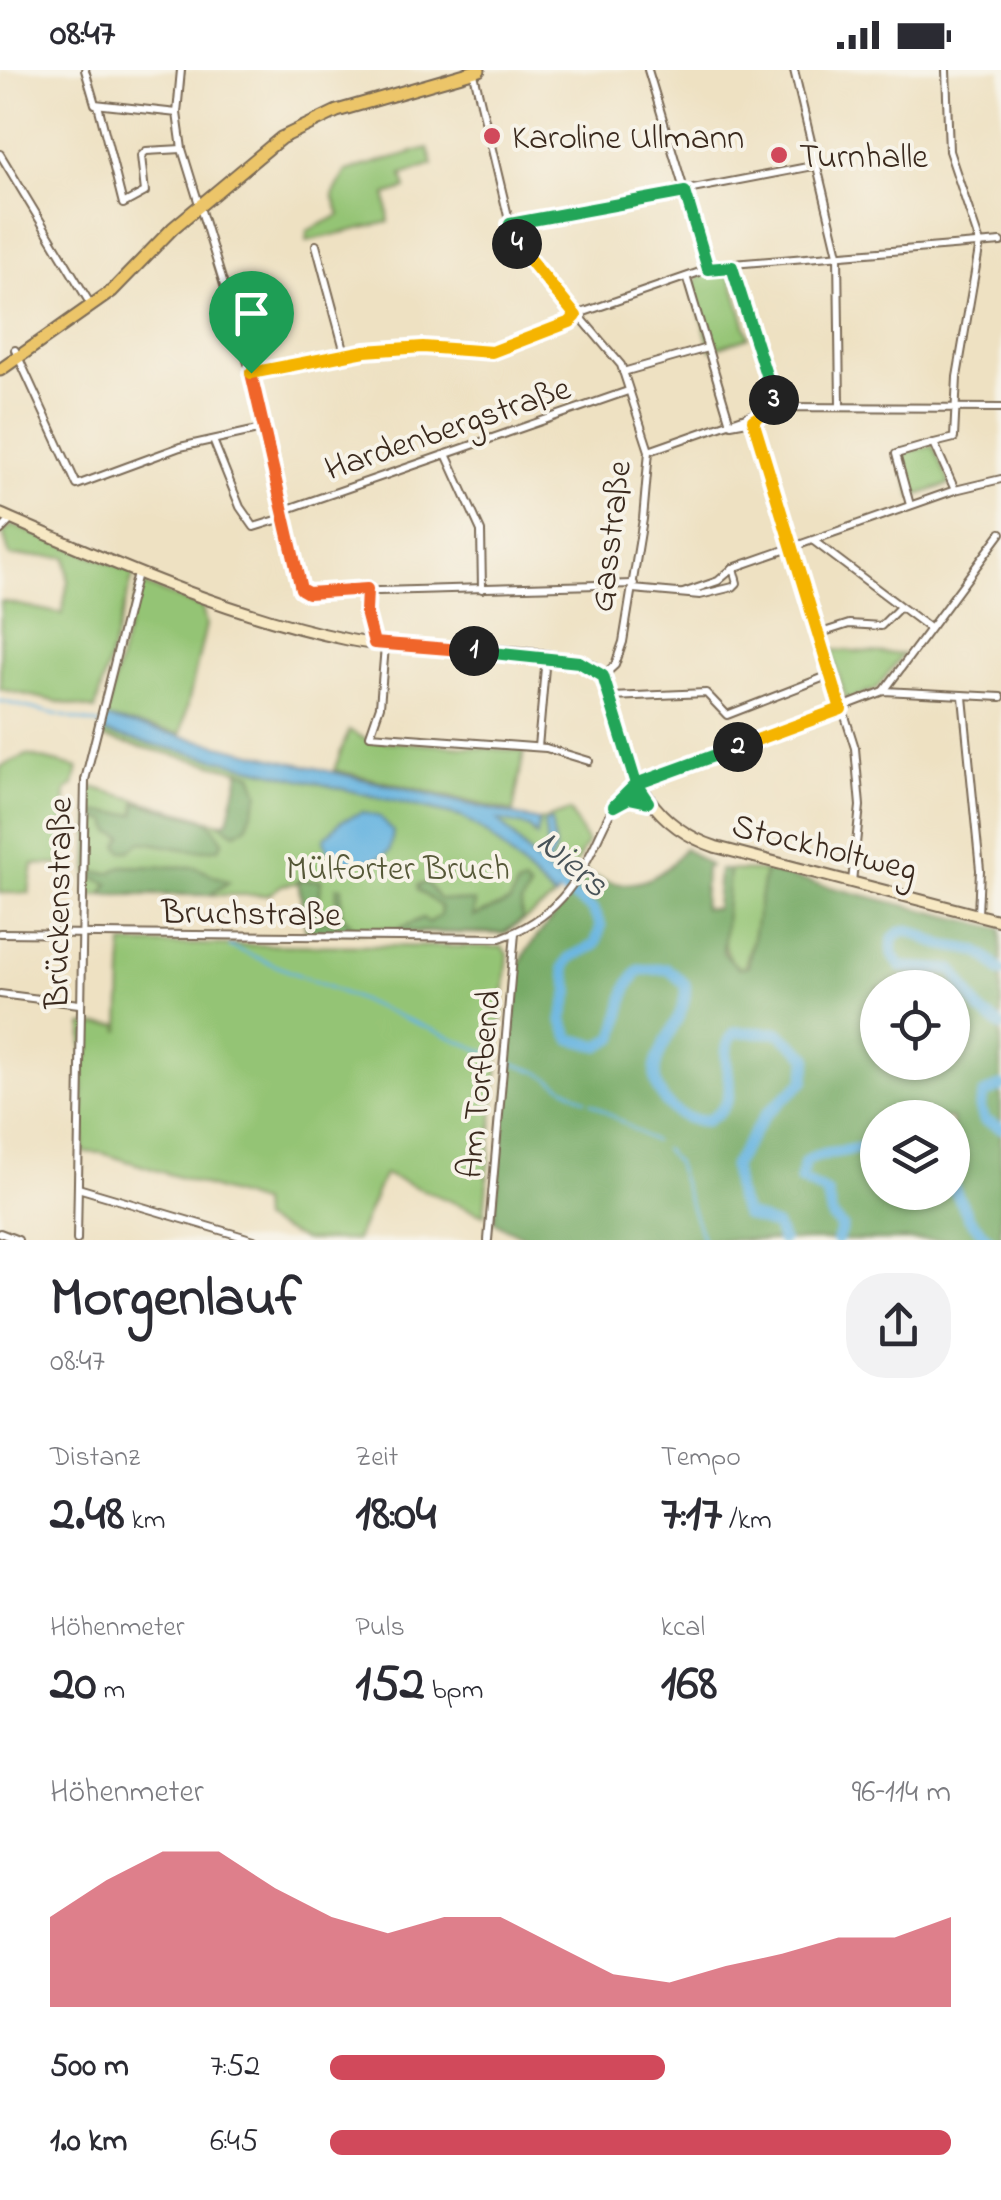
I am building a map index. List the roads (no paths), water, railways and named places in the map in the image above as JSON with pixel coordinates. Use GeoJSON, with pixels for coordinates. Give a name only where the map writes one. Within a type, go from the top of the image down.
{"type":"FeatureCollection","features":[{"type":"Feature","properties":{"kind":"main road"},"geometry":{"type":"LineString","coordinates":[[0,370],[17,354],[125,280],[200,201],[292,123],[329,107],[449,70]]}},
{"type":"Feature","properties":{"kind":"main road"},"geometry":{"type":"LineString","coordinates":[[200,201],[273,144],[314,120],[475,70]]}},
{"type":"Feature","properties":{"kind":"main road"},"geometry":{"type":"LineString","coordinates":[[0,362],[17,354]]}},
{"type":"Feature","properties":{"kind":"main road"},"geometry":{"type":"LineString","coordinates":[[0,514],[226,606],[380,644],[546,656],[591,666],[603,676],[612,697],[636,784],[648,802]]}},
{"type":"Feature","properties":{"kind":"main road","name":"Stockholtweg"},"geometry":{"type":"LineString","coordinates":[[648,802],[698,841],[1001,921]]}},
{"type":"Feature","properties":{"kind":"street"},"geometry":{"type":"LineString","coordinates":[[85,70],[123,204],[145,192],[141,156],[146,151],[182,148]]}},
{"type":"Feature","properties":{"kind":"street"},"geometry":{"type":"LineString","coordinates":[[181,70],[177,113],[182,148],[251,373],[304,592],[634,587],[700,595],[733,587],[737,582],[732,568]]}},
{"type":"Feature","properties":{"kind":"street","name":"Gasstraße"},"geometry":{"type":"LineString","coordinates":[[475,70],[510,224],[521,249],[623,372],[649,451],[634,587],[620,656],[603,676]]}},
{"type":"Feature","properties":{"kind":"street"},"geometry":{"type":"LineString","coordinates":[[648,70],[708,269]]}},
{"type":"Feature","properties":{"kind":"street"},"geometry":{"type":"LineString","coordinates":[[794,70],[838,254],[840,405]]}},
{"type":"Feature","properties":{"kind":"street"},"geometry":{"type":"LineString","coordinates":[[910,505],[896,454],[954,438],[954,405],[980,244],[949,152],[946,70]]}},
{"type":"Feature","properties":{"kind":"street"},"geometry":{"type":"LineString","coordinates":[[97,105],[177,113]]}},
{"type":"Feature","properties":{"kind":"street"},"geometry":{"type":"LineString","coordinates":[[0,154],[90,302]]}},
{"type":"Feature","properties":{"kind":"street"},"geometry":{"type":"LineString","coordinates":[[510,224],[818,165]]}},
{"type":"Feature","properties":{"kind":"street"},"geometry":{"type":"LineString","coordinates":[[251,373],[345,354],[423,347],[492,352],[570,322],[576,316],[708,269],[838,254],[1001,242]]}},
{"type":"Feature","properties":{"kind":"street"},"geometry":{"type":"LineString","coordinates":[[316,245],[345,354]]}},
{"type":"Feature","properties":{"kind":"street"},"geometry":{"type":"LineString","coordinates":[[732,267],[774,407]]}},
{"type":"Feature","properties":{"kind":"street"},"geometry":{"type":"LineString","coordinates":[[687,279],[730,423]]}},
{"type":"Feature","properties":{"kind":"street"},"geometry":{"type":"LineString","coordinates":[[623,372],[707,348]]}},
{"type":"Feature","properties":{"kind":"street"},"geometry":{"type":"LineString","coordinates":[[17,354],[78,485],[156,454],[262,429]]}},
{"type":"Feature","properties":{"kind":"street","name":"Hardenbergstraße"},"geometry":{"type":"LineString","coordinates":[[283,514],[628,391]]}},
{"type":"Feature","properties":{"kind":"street"},"geometry":{"type":"LineString","coordinates":[[649,451],[752,418],[774,407],[1001,408]]}},
{"type":"Feature","properties":{"kind":"street"},"geometry":{"type":"LineString","coordinates":[[752,418],[855,748],[860,806],[852,882]]}},
{"type":"Feature","properties":{"kind":"street"},"geometry":{"type":"LineString","coordinates":[[213,440],[240,507],[254,526],[283,514]]}},
{"type":"Feature","properties":{"kind":"street"},"geometry":{"type":"LineString","coordinates":[[934,444],[956,490]]}},
{"type":"Feature","properties":{"kind":"street"},"geometry":{"type":"LineString","coordinates":[[446,454],[481,531],[482,589]]}},
{"type":"Feature","properties":{"kind":"street"},"geometry":{"type":"LineString","coordinates":[[683,593],[718,581],[732,568],[910,505],[1001,478]]}},
{"type":"Feature","properties":{"kind":"street"},"geometry":{"type":"LineString","coordinates":[[0,531],[12,519]]}},
{"type":"Feature","properties":{"kind":"street"},"geometry":{"type":"LineString","coordinates":[[884,691],[1001,533]]}},
{"type":"Feature","properties":{"kind":"street"},"geometry":{"type":"LineString","coordinates":[[814,541],[929,628]]}},
{"type":"Feature","properties":{"kind":"street","name":"Brückenstraße"},"geometry":{"type":"LineString","coordinates":[[77,1240],[85,780],[137,573]]}},
{"type":"Feature","properties":{"kind":"street"},"geometry":{"type":"LineString","coordinates":[[367,589],[366,612],[380,644],[380,706],[370,735],[538,747],[590,761]]}},
{"type":"Feature","properties":{"kind":"street"},"geometry":{"type":"LineString","coordinates":[[818,634],[849,624],[881,626],[900,607]]}},
{"type":"Feature","properties":{"kind":"street"},"geometry":{"type":"LineString","coordinates":[[538,747],[546,656]]}},
{"type":"Feature","properties":{"kind":"street"},"geometry":{"type":"LineString","coordinates":[[612,697],[706,693],[727,715],[830,675]]}},
{"type":"Feature","properties":{"kind":"street"},"geometry":{"type":"LineString","coordinates":[[614,806],[636,784],[884,691],[1001,698]]}},
{"type":"Feature","properties":{"kind":"street"},"geometry":{"type":"LineString","coordinates":[[963,697],[980,870],[978,915]]}},
{"type":"Feature","properties":{"kind":"street"},"geometry":{"type":"LineString","coordinates":[[614,806],[629,798],[648,802]]}},
{"type":"Feature","properties":{"kind":"street","name":"Bruchstraße"},"geometry":{"type":"LineString","coordinates":[[0,933],[500,938],[543,918],[564,899],[614,806]]}},
{"type":"Feature","properties":{"kind":"street","name":"Am Torfbend"},"geometry":{"type":"LineString","coordinates":[[488,1240],[516,933]]}},
{"type":"Feature","properties":{"kind":"street"},"geometry":{"type":"LineString","coordinates":[[0,994],[79,1004]]}},
{"type":"Feature","properties":{"kind":"street"},"geometry":{"type":"LineString","coordinates":[[77,1188],[254,1240]]}},
{"type":"Feature","properties":{"kind":"street"},"geometry":{"type":"LineString","coordinates":[[0,1233],[18,1240]]}},
{"type":"Feature","properties":{"kind":"water"},"geometry":{"type":"Polygon","coordinates":[[[105,718],[539,821],[537,837],[529,827],[498,820],[538,864],[548,851],[544,823],[551,820],[555,850],[545,870],[565,883],[555,898],[489,835],[462,817],[101,732],[105,718]]]}},
{"type":"Feature","properties":{"kind":"water"},"geometry":{"type":"Polygon","coordinates":[[[362,812],[380,817],[393,832],[390,851],[373,860],[342,860],[327,848],[324,839],[341,821],[362,812]]]}},
{"type":"Feature","properties":{"kind":"waterway","name":"Niers"},"geometry":{"type":"LineString","coordinates":[[0,701],[105,726]]}},
{"type":"Feature","properties":{"kind":"waterway","name":"Niers"},"geometry":{"type":"LineString","coordinates":[[557,886],[592,909],[601,926],[595,945],[571,957],[564,967],[570,990],[562,1020],[571,1039],[599,1046],[615,1037],[627,987],[639,970],[668,969],[685,984],[680,1014],[655,1071],[665,1101],[678,1113],[706,1121],[720,1111],[727,1101],[726,1055],[735,1032],[779,1033],[808,1057],[804,1081],[766,1114],[733,1166],[737,1195],[745,1214],[776,1226],[782,1240]]}},
{"type":"Feature","properties":{"kind":"waterway","name":"Niers"},"geometry":{"type":"LineString","coordinates":[[1001,972],[977,952],[936,943],[914,932],[904,931],[893,938],[892,953],[901,967],[953,970],[980,1011],[1001,1026]]}},
{"type":"Feature","properties":{"kind":"waterway"},"geometry":{"type":"LineString","coordinates":[[229,946],[301,976]]}},
{"type":"Feature","properties":{"kind":"waterway"},"geometry":{"type":"LineString","coordinates":[[304,977],[498,1057]]}},
{"type":"Feature","properties":{"kind":"waterway"},"geometry":{"type":"LineString","coordinates":[[512,1063],[538,1072],[586,1100]]}},
{"type":"Feature","properties":{"kind":"waterway","name":"Niers"},"geometry":{"type":"LineString","coordinates":[[1001,1086],[984,1094],[980,1107],[984,1120],[1001,1128]]}},
{"type":"Feature","properties":{"kind":"waterway"},"geometry":{"type":"LineString","coordinates":[[591,1103],[653,1141]]}},
{"type":"Feature","properties":{"kind":"waterway","name":"Niers"},"geometry":{"type":"LineString","coordinates":[[837,1240],[842,1227],[832,1217],[827,1193],[801,1180],[805,1162],[815,1156],[860,1148]]}},
{"type":"Feature","properties":{"kind":"waterway"},"geometry":{"type":"LineString","coordinates":[[664,1149],[675,1162],[703,1240]]}},
{"type":"Feature","properties":{"kind":"waterway","name":"Niers"},"geometry":{"type":"LineString","coordinates":[[965,1210],[989,1240]]}},
{"type":"Feature","properties":{"kind":"place","name":"Karoline Ullmann"},"geometry":{"type":"Point","coordinates":[492,136]}},
{"type":"Feature","properties":{"kind":"place","name":"Turnhalle"},"geometry":{"type":"Point","coordinates":[779,155]}},
{"type":"Feature","properties":{"kind":"park label","name":"Mülforter Bruch"},"geometry":{"type":"Point","coordinates":[398,867]}}]}
